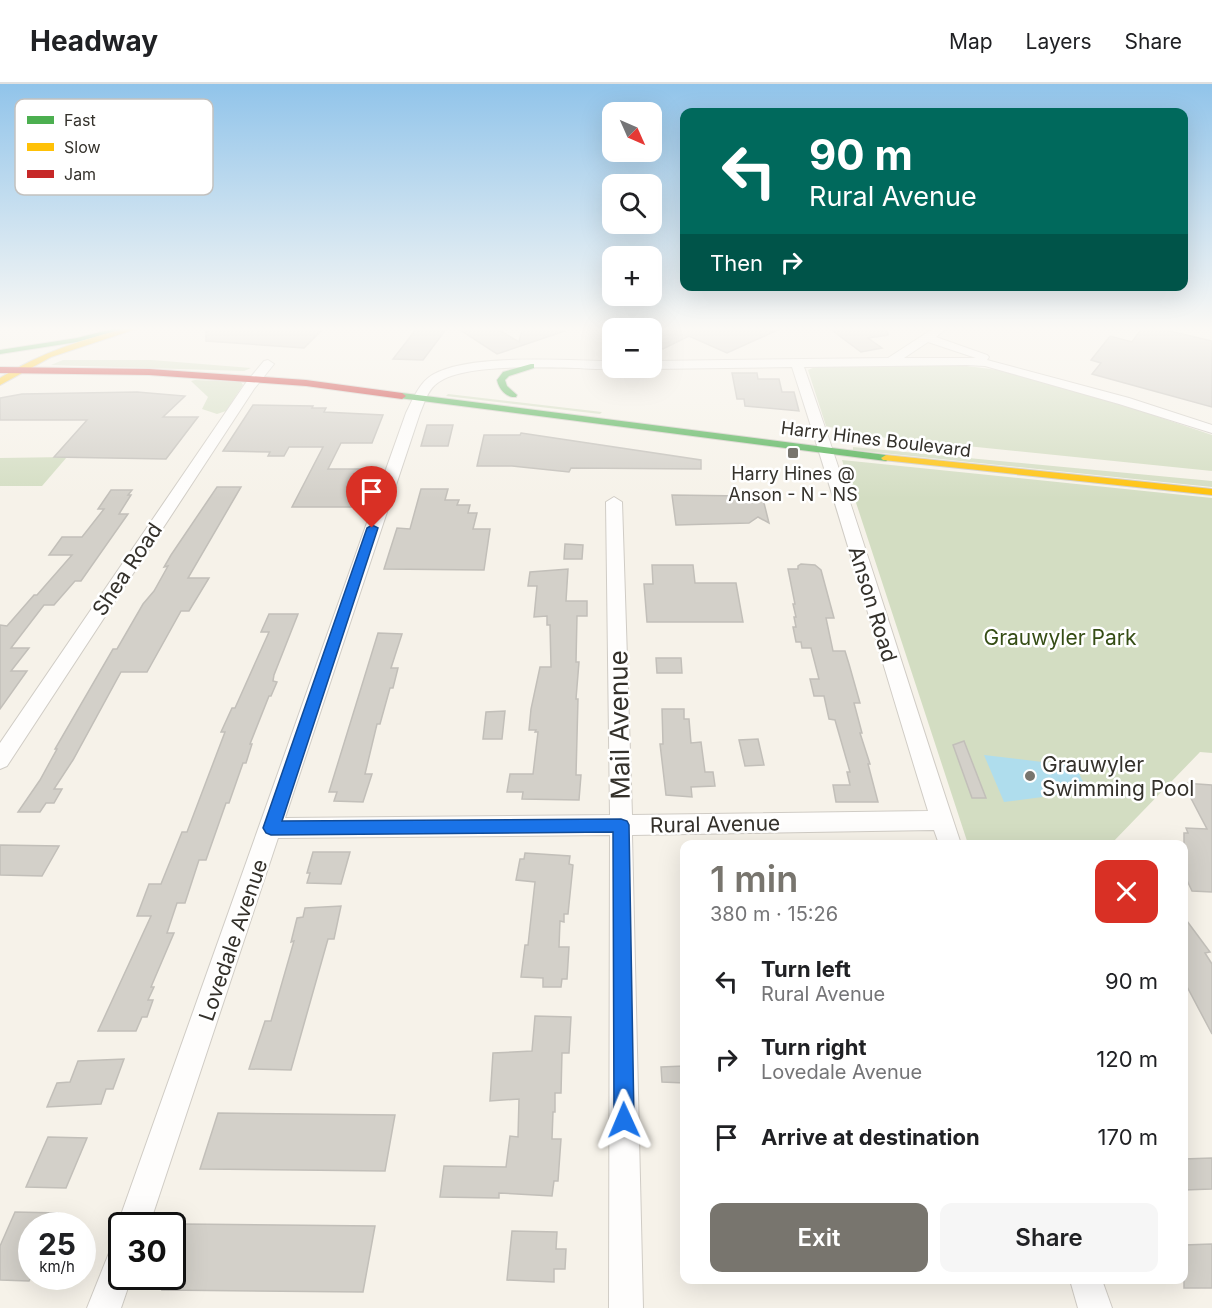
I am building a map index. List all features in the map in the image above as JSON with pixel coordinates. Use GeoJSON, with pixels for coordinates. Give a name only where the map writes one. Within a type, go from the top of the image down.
{"type":"FeatureCollection","features":[{"type":"Feature","properties":{"kind":"main road","name":"Harry Hines Boulevard"},"geometry":{"type":"LineString","coordinates":[[387,385],[427,387],[627,425],[824,444],[1212,492]]}},
{"type":"Feature","properties":{"kind":"main road"},"geometry":{"type":"LineString","coordinates":[[492,392],[518,396],[502,385]]}},
{"type":"Feature","properties":{"kind":"main road","name":"Harry Hines Boulevard"},"geometry":{"type":"LineString","coordinates":[[577,404],[824,444],[844,438]]}},
{"type":"Feature","properties":{"kind":"main road"},"geometry":{"type":"LineString","coordinates":[[627,425],[634,412]]}},
{"type":"Feature","properties":{"kind":"street","name":"Shea Road"},"geometry":{"type":"LineString","coordinates":[[0,760],[252,385]]}},
{"type":"Feature","properties":{"kind":"street","name":"Anson Road"},"geometry":{"type":"LineString","coordinates":[[803,385],[949,840]]}},
{"type":"Feature","properties":{"kind":"street"},"geometry":{"type":"LineString","coordinates":[[1067,385],[1212,429]]}},
{"type":"Feature","properties":{"kind":"street","name":"Lovedale Avenue"},"geometry":{"type":"LineString","coordinates":[[138,1212],[365,548],[413,412],[427,387]]}},
{"type":"Feature","properties":{"kind":"street","name":"Mail Avenue"},"geometry":{"type":"LineString","coordinates":[[614,502],[621,825],[626,1308]]}},
{"type":"Feature","properties":{"kind":"street","name":"Rural Avenue"},"geometry":{"type":"LineString","coordinates":[[271,828],[943,820]]}},
{"type":"Feature","properties":{"kind":"street"},"geometry":{"type":"LineString","coordinates":[[1087,1284],[1095,1308]]}},
{"type":"Feature","properties":{"kind":"street"},"geometry":{"type":"LineString","coordinates":[[104,1308],[111,1290]]}},
{"type":"Feature","properties":{"kind":"green space"},"geometry":{"type":"Polygon","coordinates":[[[195,385],[243,385],[226,411],[217,414],[202,409],[208,397],[195,385]]]}},
{"type":"Feature","properties":{"kind":"green space"},"geometry":{"type":"Polygon","coordinates":[[[813,385],[1054,385],[1212,435],[1212,471],[859,435],[861,433],[826,426],[813,385]]]}},
{"type":"Feature","properties":{"kind":"green space"},"geometry":{"type":"Polygon","coordinates":[[[448,394],[602,412],[600,414],[446,396],[448,394]]]}},
{"type":"Feature","properties":{"kind":"green space"},"geometry":{"type":"Polygon","coordinates":[[[853,447],[1212,481],[1212,487],[853,450],[853,447]]]}},
{"type":"Feature","properties":{"kind":"green space"},"geometry":{"type":"Polygon","coordinates":[[[67,457],[42,486],[0,486],[0,458],[67,457]]]}},
{"type":"Feature","properties":{"kind":"green space","name":"Grauwyler Park"},"geometry":{"type":"Polygon","coordinates":[[[842,460],[1212,498],[1212,753],[1200,752],[1115,840],[967,840],[842,460]]]}},
{"type":"Feature","properties":{"kind":"water"},"geometry":{"type":"Polygon","coordinates":[[[984,755],[1075,766],[1088,791],[1004,802],[984,755]]]}},
{"type":"Feature","properties":{"kind":"building"},"geometry":{"type":"Polygon","coordinates":[[[734,385],[780,385],[782,392],[794,392],[799,411],[745,406],[744,399],[737,399],[734,385]]]}},
{"type":"Feature","properties":{"kind":"building"},"geometry":{"type":"Polygon","coordinates":[[[1132,385],[1212,385],[1212,407],[1132,385]]]}},
{"type":"Feature","properties":{"kind":"building"},"geometry":{"type":"Polygon","coordinates":[[[137,392],[185,396],[163,417],[198,417],[166,459],[54,457],[87,420],[0,420],[0,398],[22,394],[137,392]]]}},
{"type":"Feature","properties":{"kind":"building"},"geometry":{"type":"Polygon","coordinates":[[[253,405],[313,406],[312,408],[326,408],[324,412],[383,415],[372,443],[341,443],[328,469],[377,469],[362,507],[292,507],[323,447],[289,447],[284,456],[268,456],[270,452],[223,451],[253,405]]]}},
{"type":"Feature","properties":{"kind":"building"},"geometry":{"type":"Polygon","coordinates":[[[427,425],[453,425],[448,446],[421,446],[427,425]]]}},
{"type":"Feature","properties":{"kind":"building"},"geometry":{"type":"Polygon","coordinates":[[[521,433],[701,460],[701,469],[571,468],[569,472],[512,466],[477,466],[484,435],[520,435],[521,433]]]}},
{"type":"Feature","properties":{"kind":"building"},"geometry":{"type":"Polygon","coordinates":[[[217,487],[241,487],[188,578],[209,578],[189,611],[181,611],[147,672],[121,672],[73,760],[54,789],[62,789],[54,803],[46,803],[40,812],[18,812],[40,780],[57,749],[55,749],[113,649],[117,649],[143,604],[154,591],[168,566],[164,567],[171,555],[217,487]]]}},
{"type":"Feature","properties":{"kind":"building"},"geometry":{"type":"Polygon","coordinates":[[[421,489],[448,489],[445,500],[459,500],[457,505],[470,505],[468,513],[477,513],[473,529],[490,529],[484,570],[384,569],[397,528],[410,529],[421,489]]]}},
{"type":"Feature","properties":{"kind":"building"},"geometry":{"type":"Polygon","coordinates":[[[111,490],[132,490],[119,514],[128,514],[81,581],[75,581],[54,605],[44,605],[11,648],[29,648],[11,671],[27,671],[0,709],[0,625],[7,626],[72,555],[49,555],[62,537],[82,537],[104,509],[98,509],[111,490]]]}},
{"type":"Feature","properties":{"kind":"building"},"geometry":{"type":"Polygon","coordinates":[[[672,495],[743,496],[743,499],[763,499],[769,523],[758,517],[749,523],[676,525],[672,495]]]}},
{"type":"Feature","properties":{"kind":"building"},"geometry":{"type":"Polygon","coordinates":[[[565,544],[583,545],[582,559],[564,559],[565,544]]]}},
{"type":"Feature","properties":{"kind":"building"},"geometry":{"type":"Polygon","coordinates":[[[801,564],[815,565],[821,570],[834,618],[826,618],[833,651],[845,651],[849,664],[860,703],[854,703],[862,733],[860,733],[870,764],[868,764],[878,802],[836,802],[833,785],[850,785],[847,772],[850,772],[835,720],[829,719],[824,696],[814,696],[810,679],[819,679],[811,648],[802,648],[801,642],[796,642],[793,627],[796,627],[793,604],[795,604],[788,569],[798,569],[801,564]]]}},
{"type":"Feature","properties":{"kind":"building"},"geometry":{"type":"Polygon","coordinates":[[[652,565],[693,565],[695,583],[736,583],[743,622],[647,622],[644,584],[653,584],[652,565]]]}},
{"type":"Feature","properties":{"kind":"building"},"geometry":{"type":"Polygon","coordinates":[[[568,569],[566,601],[587,601],[587,616],[577,616],[576,662],[579,662],[576,699],[578,699],[576,775],[581,775],[579,800],[522,799],[523,792],[507,792],[510,774],[533,774],[538,732],[529,730],[531,709],[540,667],[551,667],[550,625],[547,625],[547,616],[534,617],[537,586],[528,586],[530,572],[568,569]]]}},
{"type":"Feature","properties":{"kind":"building"},"geometry":{"type":"Polygon","coordinates":[[[269,614],[298,614],[274,675],[273,681],[277,682],[250,744],[252,744],[246,763],[243,763],[229,803],[226,803],[206,860],[199,860],[185,903],[177,903],[167,933],[174,933],[151,987],[154,987],[148,1000],[153,1000],[147,1017],[142,1017],[136,1031],[98,1031],[151,916],[137,916],[149,884],[161,884],[182,832],[187,832],[225,732],[221,732],[232,708],[235,708],[269,632],[261,632],[269,614]]]}},
{"type":"Feature","properties":{"kind":"building"},"geometry":{"type":"Polygon","coordinates":[[[378,633],[402,634],[391,668],[398,668],[393,688],[390,688],[380,724],[377,724],[365,774],[372,774],[363,802],[334,801],[337,792],[329,792],[378,633]]]}},
{"type":"Feature","properties":{"kind":"building"},"geometry":{"type":"Polygon","coordinates":[[[656,658],[681,658],[682,673],[657,673],[656,658]]]}},
{"type":"Feature","properties":{"kind":"building"},"geometry":{"type":"Polygon","coordinates":[[[662,709],[684,709],[684,719],[689,719],[691,743],[701,742],[705,772],[713,772],[715,786],[691,787],[692,797],[666,795],[660,744],[663,744],[662,709]]]}},
{"type":"Feature","properties":{"kind":"building"},"geometry":{"type":"Polygon","coordinates":[[[505,711],[502,739],[483,739],[486,712],[505,711]]]}},
{"type":"Feature","properties":{"kind":"building"},"geometry":{"type":"Polygon","coordinates":[[[758,739],[764,765],[745,766],[739,740],[758,739]]]}},
{"type":"Feature","properties":{"kind":"building"},"geometry":{"type":"Polygon","coordinates":[[[964,741],[986,798],[972,798],[953,745],[964,741]]]}},
{"type":"Feature","properties":{"kind":"building"},"geometry":{"type":"Polygon","coordinates":[[[1183,783],[1212,785],[1212,892],[1192,891],[1188,882],[1188,840],[1184,840],[1184,833],[1188,833],[1186,828],[1207,829],[1183,783]]]}},
{"type":"Feature","properties":{"kind":"building"},"geometry":{"type":"Polygon","coordinates":[[[0,845],[59,846],[42,876],[0,875],[0,845]]]}},
{"type":"Feature","properties":{"kind":"building"},"geometry":{"type":"Polygon","coordinates":[[[313,852],[350,852],[341,884],[307,883],[310,873],[307,873],[313,852]]]}},
{"type":"Feature","properties":{"kind":"building"},"geometry":{"type":"Polygon","coordinates":[[[525,853],[570,856],[569,864],[573,865],[568,914],[564,914],[564,922],[560,921],[559,947],[569,947],[567,979],[562,979],[561,987],[543,987],[543,978],[521,977],[525,945],[528,945],[535,882],[516,880],[520,859],[524,859],[525,853]]]}},
{"type":"Feature","properties":{"kind":"building"},"geometry":{"type":"Polygon","coordinates":[[[341,906],[334,939],[328,939],[291,1070],[249,1069],[265,1021],[271,1021],[294,941],[291,942],[297,918],[303,917],[305,908],[341,906]]]}},
{"type":"Feature","properties":{"kind":"building"},"geometry":{"type":"Polygon","coordinates":[[[1188,922],[1210,952],[1205,953],[1212,964],[1212,1034],[1188,989],[1188,922]]]}},
{"type":"Feature","properties":{"kind":"building"},"geometry":{"type":"Polygon","coordinates":[[[535,1016],[571,1017],[569,1053],[562,1053],[561,1093],[555,1093],[552,1139],[561,1139],[558,1181],[554,1181],[552,1196],[499,1193],[499,1198],[440,1197],[444,1166],[506,1167],[510,1136],[518,1137],[519,1099],[490,1101],[493,1053],[532,1051],[535,1016]]]}},
{"type":"Feature","properties":{"kind":"building"},"geometry":{"type":"Polygon","coordinates":[[[124,1059],[113,1089],[106,1089],[101,1104],[47,1107],[57,1083],[70,1082],[78,1061],[124,1059]]]}},
{"type":"Feature","properties":{"kind":"building"},"geometry":{"type":"Polygon","coordinates":[[[680,1066],[680,1083],[662,1082],[661,1067],[680,1066]]]}},
{"type":"Feature","properties":{"kind":"building"},"geometry":{"type":"Polygon","coordinates":[[[218,1113],[395,1115],[385,1171],[200,1169],[218,1113]]]}},
{"type":"Feature","properties":{"kind":"building"},"geometry":{"type":"Polygon","coordinates":[[[48,1137],[87,1138],[66,1188],[26,1187],[48,1137]]]}},
{"type":"Feature","properties":{"kind":"building"},"geometry":{"type":"Polygon","coordinates":[[[1212,1158],[1212,1189],[1188,1190],[1188,1159],[1212,1158]]]}},
{"type":"Feature","properties":{"kind":"building"},"geometry":{"type":"Polygon","coordinates":[[[15,1212],[18,1212],[18,1281],[0,1280],[0,1246],[15,1212]]]}},
{"type":"Feature","properties":{"kind":"building"},"geometry":{"type":"Polygon","coordinates":[[[186,1224],[375,1226],[363,1292],[162,1290],[186,1290],[186,1224]]]}},
{"type":"Feature","properties":{"kind":"building"},"geometry":{"type":"Polygon","coordinates":[[[512,1231],[557,1232],[556,1249],[566,1249],[565,1269],[554,1269],[554,1282],[507,1280],[512,1231]]]}},
{"type":"Feature","properties":{"kind":"building"},"geometry":{"type":"Polygon","coordinates":[[[1212,1244],[1212,1288],[1184,1288],[1184,1284],[1188,1284],[1188,1245],[1212,1244]]]}},
{"type":"Feature","properties":{"kind":"traffic: fast"},"geometry":{"type":"LineString","coordinates":[[502,385],[513,395]]}},
{"type":"Feature","properties":{"kind":"traffic: fast"},"geometry":{"type":"LineString","coordinates":[[402,396],[886,458]]}},
{"type":"Feature","properties":{"kind":"traffic: slow"},"geometry":{"type":"LineString","coordinates":[[886,458],[1212,492]]}},
{"type":"Feature","properties":{"kind":"traffic: jam"},"geometry":{"type":"LineString","coordinates":[[322,385],[402,396]]}},
{"type":"Feature","properties":{"kind":"place","name":"Harry Hines @ Anson - N - NS"},"geometry":{"type":"Point","coordinates":[793,453]}},
{"type":"Feature","properties":{"kind":"place","name":"Grauwyler Swimming Pool"},"geometry":{"type":"Point","coordinates":[1030,776]}},
{"type":"Feature","properties":{"kind":"route"},"geometry":{"type":"LineString","coordinates":[[372,528],[271,828],[621,825],[624,1120]]}}]}
